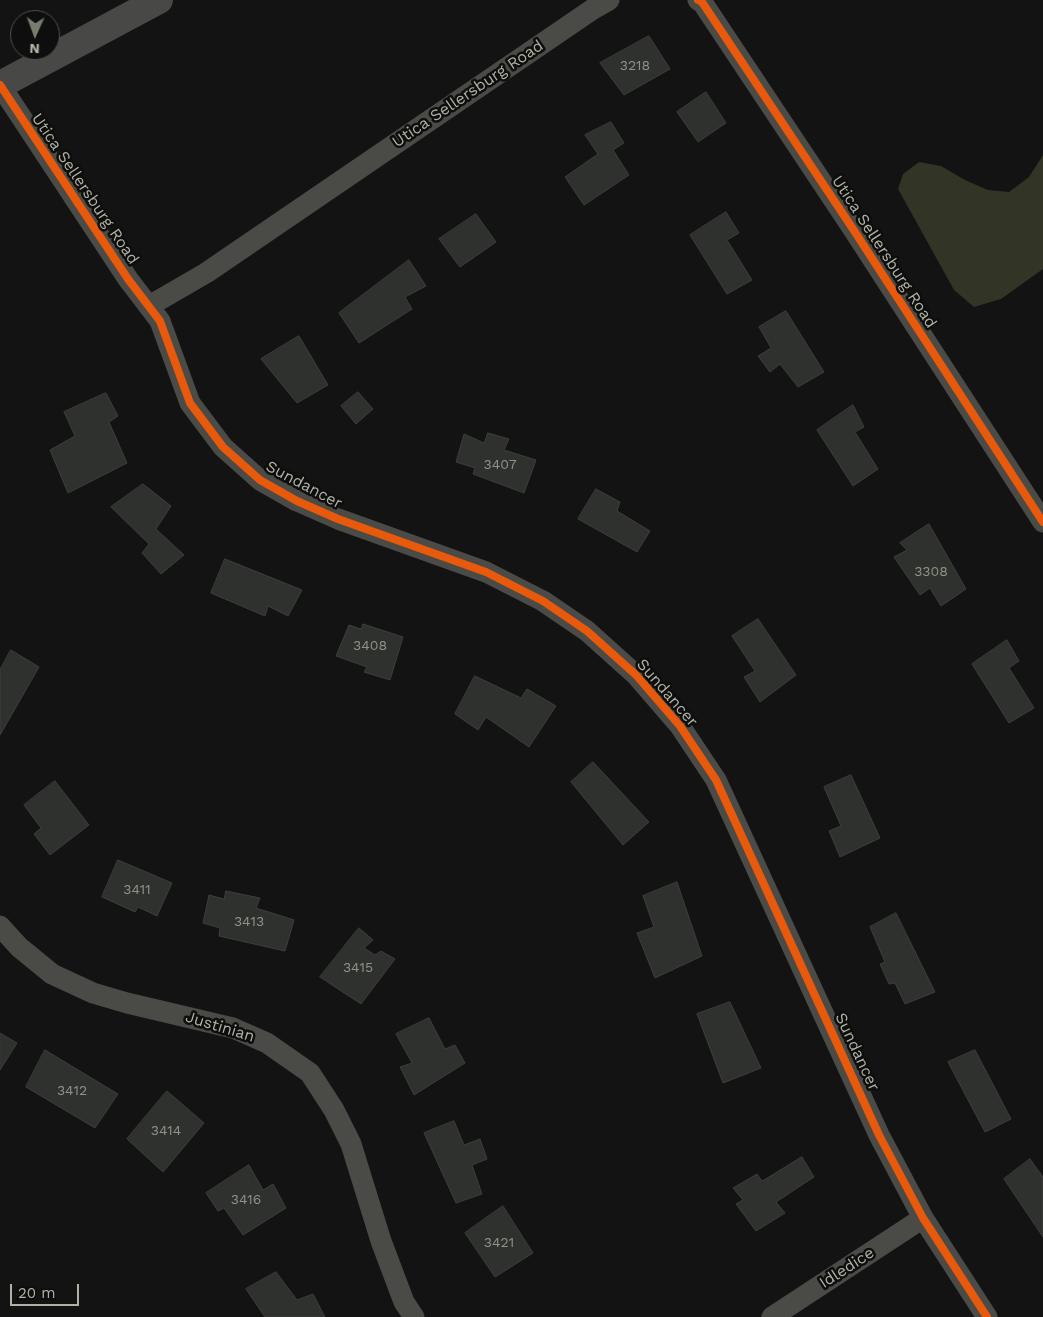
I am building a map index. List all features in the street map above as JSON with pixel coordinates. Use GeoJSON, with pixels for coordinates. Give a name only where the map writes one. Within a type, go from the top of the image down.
{"type":"FeatureCollection","features":[{"type":"Feature","properties":{"kind":"street"},"geometry":{"type":"LineString","coordinates":[[0,85],[159,0]]}},
{"type":"Feature","properties":{"kind":"street","name":"Utica Sellersburg Road"},"geometry":{"type":"LineString","coordinates":[[0,85],[128,279],[149,306],[206,273],[585,14],[609,0]]}},
{"type":"Feature","properties":{"kind":"street","name":"Utica Sellersburg Road"},"geometry":{"type":"LineString","coordinates":[[698,0],[702,2],[853,229],[1043,522]]}},
{"type":"Feature","properties":{"kind":"street","name":"Sundancer"},"geometry":{"type":"LineString","coordinates":[[149,306],[160,321],[190,404],[223,447],[260,480],[297,501],[338,520],[486,572],[543,601],[587,631],[636,675],[680,726],[716,780],[879,1135],[923,1218],[987,1317]]}},
{"type":"Feature","properties":{"kind":"street","name":"Justinian"},"geometry":{"type":"LineString","coordinates":[[0,926],[19,947],[52,974],[93,993],[233,1028],[267,1043],[310,1073],[334,1110],[351,1144],[381,1242],[404,1302],[414,1317]]}},
{"type":"Feature","properties":{"kind":"street","name":"Idledice"},"geometry":{"type":"LineString","coordinates":[[772,1317],[923,1218]]}},
{"type":"Feature","properties":{"kind":"shaded area"},"geometry":{"type":"Polygon","coordinates":[[[1043,155],[1043,269],[1001,299],[974,307],[954,290],[898,189],[903,174],[919,162],[941,166],[965,180],[988,190],[1009,192],[1029,177],[1043,155]]]}},
{"type":"Feature","properties":{"kind":"building"},"geometry":{"type":"Polygon","coordinates":[[[649,36],[670,69],[624,95],[600,63],[649,36]]]}},
{"type":"Feature","properties":{"kind":"building"},"geometry":{"type":"Polygon","coordinates":[[[706,92],[726,123],[698,142],[677,112],[706,92]]]}},
{"type":"Feature","properties":{"kind":"building"},"geometry":{"type":"Polygon","coordinates":[[[611,122],[624,143],[613,150],[629,175],[584,205],[565,177],[598,154],[585,135],[611,122]]]}},
{"type":"Feature","properties":{"kind":"building"},"geometry":{"type":"Polygon","coordinates":[[[726,212],[739,233],[727,240],[752,280],[727,294],[690,235],[726,212]]]}},
{"type":"Feature","properties":{"kind":"building"},"geometry":{"type":"Polygon","coordinates":[[[476,214],[496,242],[460,267],[439,239],[476,214]]]}},
{"type":"Feature","properties":{"kind":"building"},"geometry":{"type":"Polygon","coordinates":[[[409,260],[426,286],[405,297],[412,309],[359,343],[339,313],[409,260]]]}},
{"type":"Feature","properties":{"kind":"building"},"geometry":{"type":"Polygon","coordinates":[[[786,311],[824,372],[798,387],[780,364],[770,372],[758,356],[771,348],[759,327],[786,311]]]}},
{"type":"Feature","properties":{"kind":"building"},"geometry":{"type":"Polygon","coordinates":[[[299,336],[328,385],[297,403],[261,359],[299,336]]]}},
{"type":"Feature","properties":{"kind":"building"},"geometry":{"type":"Polygon","coordinates":[[[358,392],[373,409],[356,424],[341,406],[358,392]]]}},
{"type":"Feature","properties":{"kind":"building"},"geometry":{"type":"Polygon","coordinates":[[[106,393],[118,416],[109,422],[127,463],[68,493],[50,450],[75,436],[64,412],[106,393]]]}},
{"type":"Feature","properties":{"kind":"building"},"geometry":{"type":"Polygon","coordinates":[[[853,405],[864,427],[855,432],[878,469],[853,486],[817,430],[853,405]]]}},
{"type":"Feature","properties":{"kind":"building"},"geometry":{"type":"Polygon","coordinates":[[[488,433],[509,439],[504,450],[536,460],[524,493],[473,474],[475,468],[456,462],[464,434],[484,443],[488,433]]]}},
{"type":"Feature","properties":{"kind":"building"},"geometry":{"type":"Polygon","coordinates":[[[143,484],[171,506],[156,529],[184,555],[161,574],[142,553],[149,544],[111,507],[143,484]]]}},
{"type":"Feature","properties":{"kind":"building"},"geometry":{"type":"Polygon","coordinates":[[[596,489],[620,502],[617,511],[650,531],[637,552],[578,519],[596,489]]]}},
{"type":"Feature","properties":{"kind":"building"},"geometry":{"type":"Polygon","coordinates":[[[929,524],[966,589],[941,606],[930,588],[920,595],[894,557],[907,550],[900,543],[929,524]]]}},
{"type":"Feature","properties":{"kind":"building"},"geometry":{"type":"Polygon","coordinates":[[[225,559],[302,590],[288,616],[268,606],[265,616],[211,593],[225,559]]]}},
{"type":"Feature","properties":{"kind":"building"},"geometry":{"type":"Polygon","coordinates":[[[758,619],[796,675],[760,702],[744,677],[755,671],[732,636],[758,619]]]}},
{"type":"Feature","properties":{"kind":"building"},"geometry":{"type":"Polygon","coordinates":[[[363,624],[403,637],[390,680],[364,672],[367,667],[336,656],[349,625],[361,629],[363,624]]]}},
{"type":"Feature","properties":{"kind":"building"},"geometry":{"type":"Polygon","coordinates":[[[1007,640],[1019,661],[1009,668],[1034,708],[1009,723],[972,664],[1007,640]]]}},
{"type":"Feature","properties":{"kind":"building"},"geometry":{"type":"Polygon","coordinates":[[[11,650],[39,667],[0,735],[0,670],[11,650]]]}},
{"type":"Feature","properties":{"kind":"building"},"geometry":{"type":"Polygon","coordinates":[[[475,676],[521,698],[527,689],[556,706],[529,747],[486,717],[478,730],[455,714],[475,676]]]}},
{"type":"Feature","properties":{"kind":"building"},"geometry":{"type":"Polygon","coordinates":[[[593,762],[649,822],[623,845],[571,782],[593,762]]]}},
{"type":"Feature","properties":{"kind":"building"},"geometry":{"type":"Polygon","coordinates":[[[851,775],[880,838],[840,857],[829,831],[841,826],[824,787],[851,775]]]}},
{"type":"Feature","properties":{"kind":"building"},"geometry":{"type":"Polygon","coordinates":[[[55,781],[89,825],[50,855],[34,834],[41,828],[24,805],[55,781]]]}},
{"type":"Feature","properties":{"kind":"building"},"geometry":{"type":"Polygon","coordinates":[[[118,860],[172,883],[157,916],[138,907],[135,912],[102,897],[118,860]]]}},
{"type":"Feature","properties":{"kind":"building"},"geometry":{"type":"Polygon","coordinates":[[[677,882],[702,956],[655,978],[637,933],[654,927],[643,896],[677,882]]]}},
{"type":"Feature","properties":{"kind":"building"},"geometry":{"type":"Polygon","coordinates":[[[226,891],[260,898],[256,908],[294,920],[285,951],[219,936],[220,928],[203,923],[209,895],[224,899],[226,891]]]}},
{"type":"Feature","properties":{"kind":"building"},"geometry":{"type":"Polygon","coordinates":[[[896,913],[935,992],[905,1004],[895,983],[889,984],[880,964],[885,962],[870,927],[896,913]]]}},
{"type":"Feature","properties":{"kind":"building"},"geometry":{"type":"Polygon","coordinates":[[[359,928],[373,940],[364,948],[375,955],[381,951],[395,959],[361,1004],[320,977],[359,928]]]}},
{"type":"Feature","properties":{"kind":"building"},"geometry":{"type":"Polygon","coordinates":[[[730,1002],[761,1068],[723,1083],[697,1014],[730,1002]]]}},
{"type":"Feature","properties":{"kind":"building"},"geometry":{"type":"Polygon","coordinates":[[[429,1018],[445,1049],[455,1045],[465,1063],[414,1095],[400,1067],[412,1063],[396,1034],[429,1018]]]}},
{"type":"Feature","properties":{"kind":"building"},"geometry":{"type":"Polygon","coordinates":[[[0,1033],[17,1043],[0,1070],[0,1033]]]}},
{"type":"Feature","properties":{"kind":"building"},"geometry":{"type":"Polygon","coordinates":[[[45,1050],[118,1094],[95,1128],[26,1087],[45,1050]]]}},
{"type":"Feature","properties":{"kind":"building"},"geometry":{"type":"Polygon","coordinates":[[[975,1050],[1011,1119],[985,1132],[948,1062],[975,1050]]]}},
{"type":"Feature","properties":{"kind":"building"},"geometry":{"type":"Polygon","coordinates":[[[167,1091],[204,1123],[163,1172],[127,1139],[167,1091]]]}},
{"type":"Feature","properties":{"kind":"building"},"geometry":{"type":"Polygon","coordinates":[[[454,1121],[464,1145],[480,1139],[487,1159],[472,1165],[482,1194],[456,1203],[424,1133],[454,1121]]]}},
{"type":"Feature","properties":{"kind":"building"},"geometry":{"type":"Polygon","coordinates":[[[802,1157],[814,1177],[776,1202],[785,1213],[756,1231],[736,1204],[743,1200],[733,1188],[757,1174],[762,1181],[802,1157]]]}},
{"type":"Feature","properties":{"kind":"building"},"geometry":{"type":"Polygon","coordinates":[[[1030,1159],[1043,1177],[1043,1237],[1004,1179],[1030,1159]]]}},
{"type":"Feature","properties":{"kind":"building"},"geometry":{"type":"Polygon","coordinates":[[[249,1165],[263,1190],[273,1184],[286,1208],[243,1235],[224,1208],[218,1211],[206,1193],[249,1165]]]}},
{"type":"Feature","properties":{"kind":"building"},"geometry":{"type":"Polygon","coordinates":[[[503,1206],[533,1253],[495,1277],[465,1233],[503,1206]]]}},
{"type":"Feature","properties":{"kind":"building"},"geometry":{"type":"Polygon","coordinates":[[[276,1272],[297,1300],[313,1294],[325,1317],[265,1317],[246,1289],[276,1272]]]}},
{"type":"Feature","properties":{"kind":"cycle path"},"geometry":{"type":"LineString","coordinates":[[698,0],[702,2],[853,229],[1043,522]]}},
{"type":"Feature","properties":{"kind":"cycle path"},"geometry":{"type":"LineString","coordinates":[[0,85],[128,279],[160,321],[190,403],[223,447],[260,480],[297,501],[338,519],[486,572],[543,601],[587,631],[636,675],[680,726],[716,780],[879,1135],[923,1218],[987,1317]]}}]}
